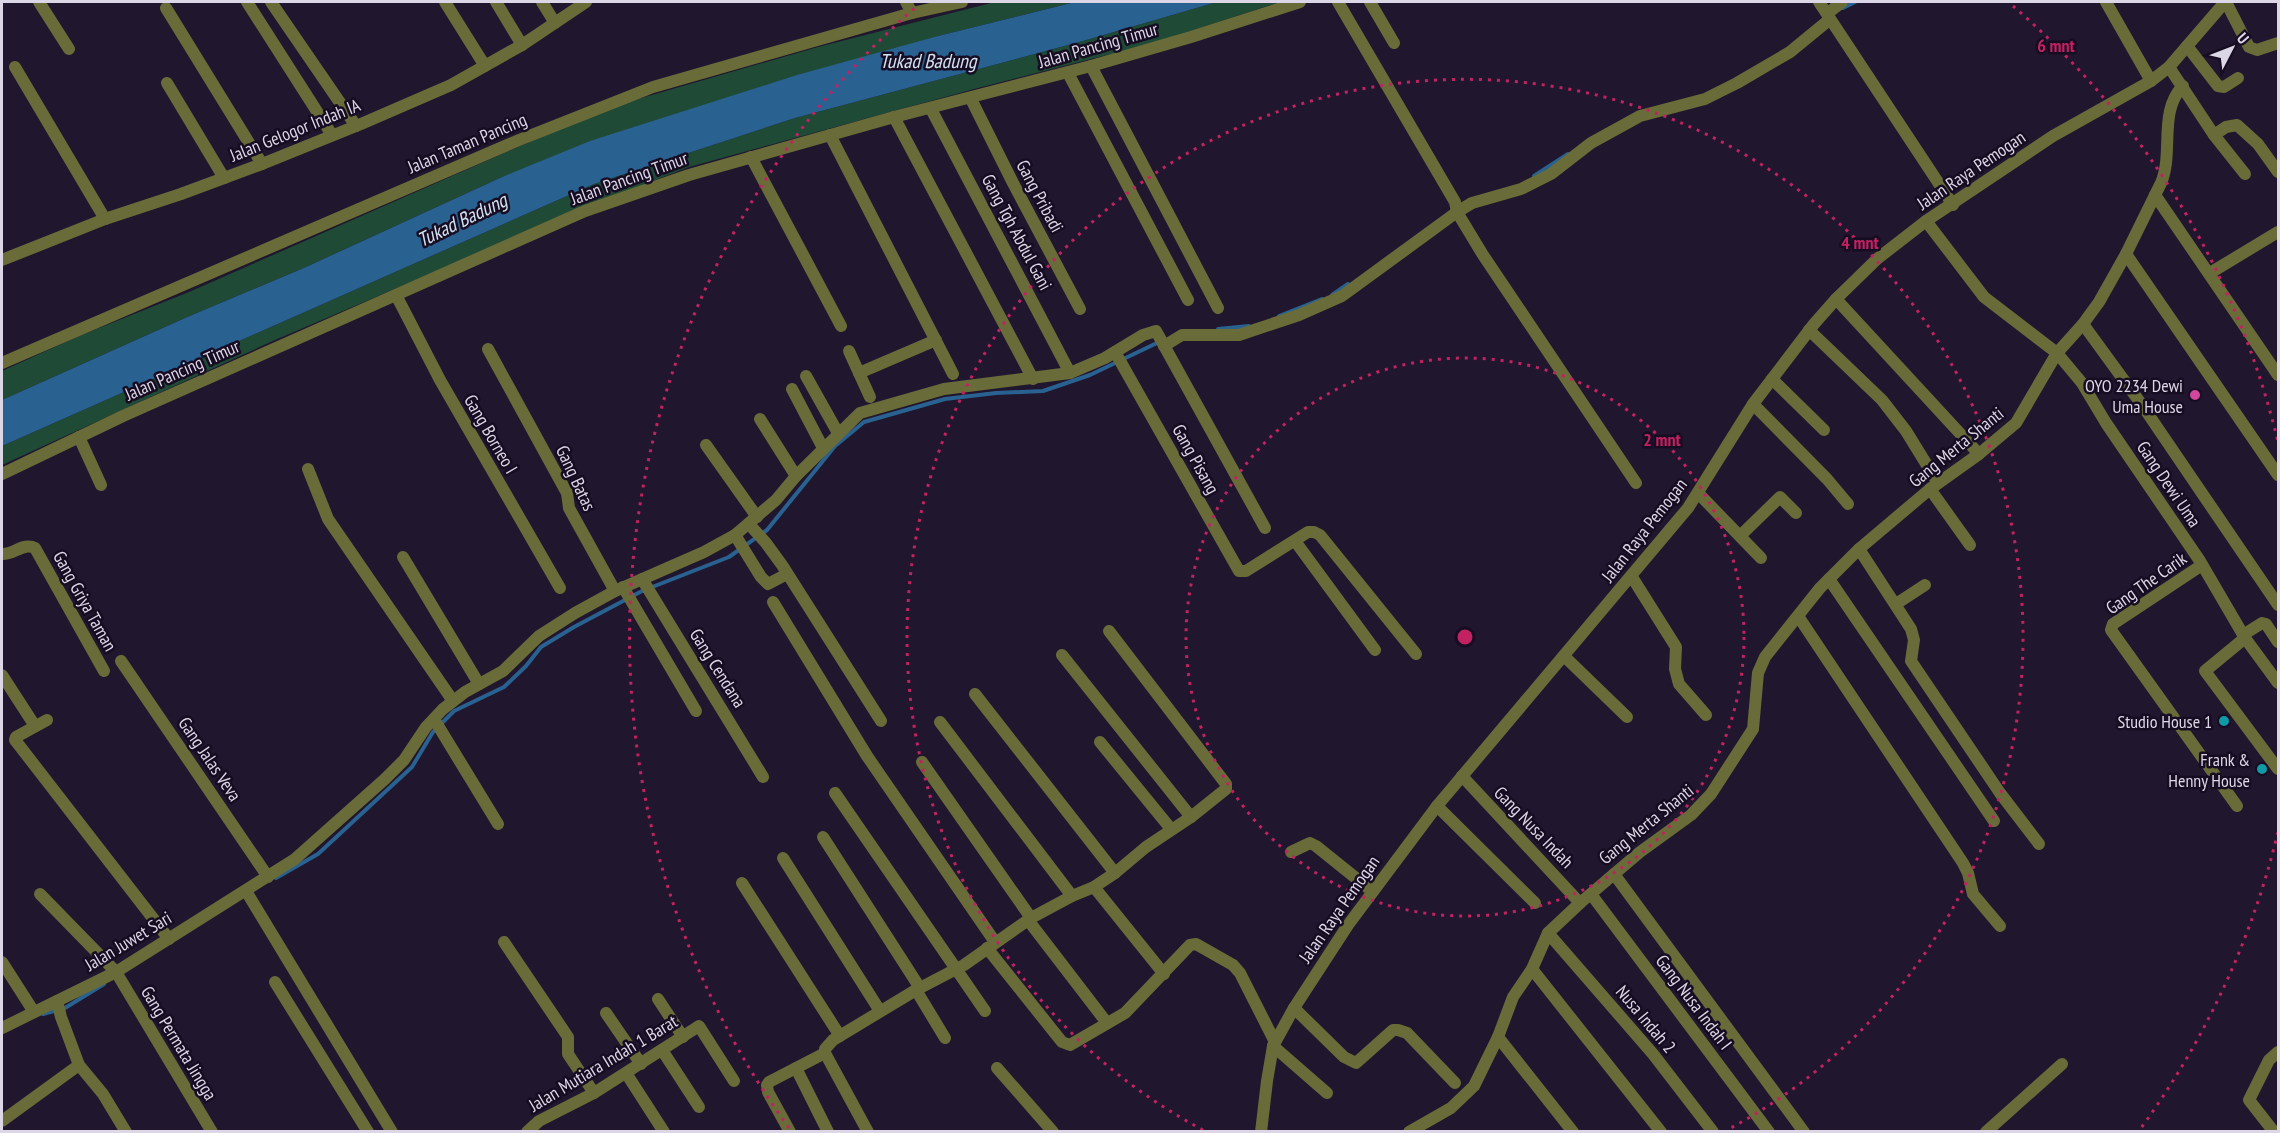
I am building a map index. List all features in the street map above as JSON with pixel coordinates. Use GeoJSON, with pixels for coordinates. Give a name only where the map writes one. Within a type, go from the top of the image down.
{"type":"FeatureCollection","features":[{"type":"Feature","properties":{"kind":"street"},"geometry":{"type":"LineString","coordinates":[[39,2],[69,49]]}},
{"type":"Feature","properties":{"kind":"street"},"geometry":{"type":"LineString","coordinates":[[247,2],[332,135]]}},
{"type":"Feature","properties":{"kind":"street"},"geometry":{"type":"LineString","coordinates":[[271,2],[358,125]]}},
{"type":"Feature","properties":{"kind":"street"},"geometry":{"type":"LineString","coordinates":[[279,2],[358,125]]}},
{"type":"Feature","properties":{"kind":"street"},"geometry":{"type":"LineString","coordinates":[[445,2],[485,66]]}},
{"type":"Feature","properties":{"kind":"street"},"geometry":{"type":"LineString","coordinates":[[496,2],[522,45]]}},
{"type":"Feature","properties":{"kind":"street"},"geometry":{"type":"LineString","coordinates":[[542,2],[555,23]]}},
{"type":"Feature","properties":{"kind":"street","name":"Jalan Gelogor Indah IA"},"geometry":{"type":"LineString","coordinates":[[2,260],[105,219],[262,164],[451,85],[522,45],[586,2]]}},
{"type":"Feature","properties":{"kind":"street","name":"Jalan Taman Pancing"},"geometry":{"type":"LineString","coordinates":[[2,363],[519,140],[653,87],[909,7],[962,2]]}},
{"type":"Feature","properties":{"kind":"street","name":"Jalan Pancing Timur"},"geometry":{"type":"LineString","coordinates":[[2,474],[79,437],[585,211],[689,175],[894,117],[1068,73],[1300,2]]}},
{"type":"Feature","properties":{"kind":"street"},"geometry":{"type":"LineString","coordinates":[[1338,2],[1504,288],[1636,483]]}},
{"type":"Feature","properties":{"kind":"street"},"geometry":{"type":"LineString","coordinates":[[1370,2],[1394,43]]}},
{"type":"Feature","properties":{"kind":"street"},"geometry":{"type":"LineString","coordinates":[[1819,2],[1953,205]]}},
{"type":"Feature","properties":{"kind":"street","name":"Jalan Juwet Sari"},"geometry":{"type":"LineString","coordinates":[[2,1028],[34,1012],[59,1009],[117,975],[169,939],[248,894],[295,858],[385,779],[404,760],[453,701],[503,671],[551,628],[623,592],[646,585],[704,552],[740,542],[753,523],[796,476],[860,413],[944,389],[1070,373],[1119,358],[1143,335],[1153,331],[1162,340],[1182,335],[1239,335],[1299,315],[1342,296],[1456,208],[1521,189],[1551,174],[1591,143],[1640,116],[1705,99],[1737,83],[1790,52],[1829,17],[1842,2]]}},
{"type":"Feature","properties":{"kind":"street"},"geometry":{"type":"LineString","coordinates":[[2106,2],[2151,81]]}},
{"type":"Feature","properties":{"kind":"street"},"geometry":{"type":"LineString","coordinates":[[2226,2],[2249,47],[2257,50],[2278,43]]}},
{"type":"Feature","properties":{"kind":"street","name":"Jalan Raya Pemogan"},"geometry":{"type":"LineString","coordinates":[[1261,1131],[1274,1044],[1294,1008],[1372,891],[1437,806],[1632,577],[1698,493],[1753,404],[1809,330],[1836,299],[1877,259],[1926,221],[2053,136],[2151,81],[2176,77],[2187,46],[2226,2]]}},
{"type":"Feature","properties":{"kind":"street"},"geometry":{"type":"LineString","coordinates":[[166,8],[262,164]]}},
{"type":"Feature","properties":{"kind":"street"},"geometry":{"type":"LineString","coordinates":[[2187,46],[2218,86],[2224,87],[2238,78]]}},
{"type":"Feature","properties":{"kind":"street"},"geometry":{"type":"LineString","coordinates":[[1090,66],[1218,308]]}},
{"type":"Feature","properties":{"kind":"street"},"geometry":{"type":"LineString","coordinates":[[15,67],[105,219]]}},
{"type":"Feature","properties":{"kind":"street"},"geometry":{"type":"LineString","coordinates":[[1068,73],[1188,300]]}},
{"type":"Feature","properties":{"kind":"street"},"geometry":{"type":"LineString","coordinates":[[2176,77],[2214,135],[2245,174]]}},
{"type":"Feature","properties":{"kind":"street","name":"Gang Merta Shanti"},"geometry":{"type":"LineString","coordinates":[[1409,1131],[1451,1108],[1463,1098],[1482,1072],[1513,997],[1533,969],[1548,933],[1577,898],[1590,894],[1656,839],[1692,815],[1711,794],[1753,729],[1758,672],[1765,657],[1829,579],[1933,481],[2016,423],[2057,353],[2083,324],[2098,302],[2126,254],[2166,173],[2170,108],[2175,94],[2176,77]]}},
{"type":"Feature","properties":{"kind":"street"},"geometry":{"type":"LineString","coordinates":[[167,83],[224,178]]}},
{"type":"Feature","properties":{"kind":"street","name":"Gang Pribadi"},"geometry":{"type":"LineString","coordinates":[[971,99],[1080,309]]}},
{"type":"Feature","properties":{"kind":"street","name":"Gang Tgh Abdul Gani"},"geometry":{"type":"LineString","coordinates":[[931,109],[1070,373]]}},
{"type":"Feature","properties":{"kind":"street"},"geometry":{"type":"LineString","coordinates":[[894,117],[1034,379]]}},
{"type":"Feature","properties":{"kind":"street"},"geometry":{"type":"LineString","coordinates":[[2214,135],[2236,124],[2258,144],[2278,172]]}},
{"type":"Feature","properties":{"kind":"street"},"geometry":{"type":"LineString","coordinates":[[830,135],[952,374]]}},
{"type":"Feature","properties":{"kind":"street"},"geometry":{"type":"LineString","coordinates":[[751,157],[841,326]]}},
{"type":"Feature","properties":{"kind":"street"},"geometry":{"type":"LineString","coordinates":[[2155,195],[2278,375]]}},
{"type":"Feature","properties":{"kind":"street","name":"Gang Dewi Uma"},"geometry":{"type":"LineString","coordinates":[[1926,221],[1984,297],[2057,353],[2082,383],[2106,423],[2202,565],[2244,636],[2278,683]]}},
{"type":"Feature","properties":{"kind":"street"},"geometry":{"type":"LineString","coordinates":[[2210,273],[2278,232]]}},
{"type":"Feature","properties":{"kind":"street"},"geometry":{"type":"LineString","coordinates":[[2126,254],[2278,475]]}},
{"type":"Feature","properties":{"kind":"street","name":"Gang Borneo I"},"geometry":{"type":"LineString","coordinates":[[396,295],[462,418],[560,588]]}},
{"type":"Feature","properties":{"kind":"street"},"geometry":{"type":"LineString","coordinates":[[1836,299],[1975,450]]}},
{"type":"Feature","properties":{"kind":"street"},"geometry":{"type":"LineString","coordinates":[[2083,324],[2142,405],[2278,605]]}},
{"type":"Feature","properties":{"kind":"street"},"geometry":{"type":"LineString","coordinates":[[1809,330],[1882,400],[1906,431],[1970,545]]}},
{"type":"Feature","properties":{"kind":"street"},"geometry":{"type":"LineString","coordinates":[[859,373],[936,340]]}},
{"type":"Feature","properties":{"kind":"street"},"geometry":{"type":"LineString","coordinates":[[1162,340],[1265,528]]}},
{"type":"Feature","properties":{"kind":"street","name":"Gang Batas"},"geometry":{"type":"LineString","coordinates":[[488,349],[567,493],[569,508],[696,711]]}},
{"type":"Feature","properties":{"kind":"street"},"geometry":{"type":"LineString","coordinates":[[849,351],[870,397]]}},
{"type":"Feature","properties":{"kind":"street","name":"Gang Pisang"},"geometry":{"type":"LineString","coordinates":[[1119,358],[1239,571],[1246,571],[1295,541]]}},
{"type":"Feature","properties":{"kind":"street"},"geometry":{"type":"LineString","coordinates":[[806,376],[838,433]]}},
{"type":"Feature","properties":{"kind":"street"},"geometry":{"type":"LineString","coordinates":[[1772,379],[1824,430]]}},
{"type":"Feature","properties":{"kind":"street"},"geometry":{"type":"LineString","coordinates":[[792,389],[823,448]]}},
{"type":"Feature","properties":{"kind":"street"},"geometry":{"type":"LineString","coordinates":[[1753,404],[1827,479],[1848,504]]}},
{"type":"Feature","properties":{"kind":"street"},"geometry":{"type":"LineString","coordinates":[[760,419],[796,476]]}},
{"type":"Feature","properties":{"kind":"street"},"geometry":{"type":"LineString","coordinates":[[79,437],[102,485]]}},
{"type":"Feature","properties":{"kind":"street"},"geometry":{"type":"LineString","coordinates":[[706,445],[762,538],[881,721]]}},
{"type":"Feature","properties":{"kind":"street"},"geometry":{"type":"LineString","coordinates":[[308,469],[328,519],[453,701]]}},
{"type":"Feature","properties":{"kind":"street"},"geometry":{"type":"LineString","coordinates":[[1698,493],[1761,558]]}},
{"type":"Feature","properties":{"kind":"street"},"geometry":{"type":"LineString","coordinates":[[1740,536],[1780,497],[1796,513]]}},
{"type":"Feature","properties":{"kind":"street"},"geometry":{"type":"LineString","coordinates":[[1376,650],[1295,541],[1308,532],[1314,531],[1320,535],[1416,654]]}},
{"type":"Feature","properties":{"kind":"street"},"geometry":{"type":"LineString","coordinates":[[740,542],[768,584],[787,574]]}},
{"type":"Feature","properties":{"kind":"street","name":"Gang Griya Taman"},"geometry":{"type":"LineString","coordinates":[[2,554],[6,555],[27,546],[34,548],[104,672]]}},
{"type":"Feature","properties":{"kind":"street"},"geometry":{"type":"LineString","coordinates":[[1859,549],[1911,629],[1914,640],[1911,661],[2000,793],[2039,844]]}},
{"type":"Feature","properties":{"kind":"street"},"geometry":{"type":"LineString","coordinates":[[403,557],[479,684]]}},
{"type":"Feature","properties":{"kind":"street","name":"Gang The Carik"},"geometry":{"type":"LineString","coordinates":[[2202,565],[2113,624],[2111,630],[2237,806]]}},
{"type":"Feature","properties":{"kind":"street"},"geometry":{"type":"LineString","coordinates":[[1632,577],[1676,647],[1678,684],[1706,715]]}},
{"type":"Feature","properties":{"kind":"street"},"geometry":{"type":"LineString","coordinates":[[1829,579],[1994,821]]}},
{"type":"Feature","properties":{"kind":"street","name":"Gang Cendana"},"geometry":{"type":"LineString","coordinates":[[646,585],[764,777]]}},
{"type":"Feature","properties":{"kind":"street"},"geometry":{"type":"LineString","coordinates":[[1896,604],[1925,585]]}},
{"type":"Feature","properties":{"kind":"street"},"geometry":{"type":"LineString","coordinates":[[773,602],[867,756],[991,945],[1064,1044],[1074,1043],[1125,1013],[1193,943],[1233,965],[1240,973],[1274,1044],[1327,1093]]}},
{"type":"Feature","properties":{"kind":"street"},"geometry":{"type":"LineString","coordinates":[[1798,616],[1963,863],[1975,897],[2000,926]]}},
{"type":"Feature","properties":{"kind":"street"},"geometry":{"type":"LineString","coordinates":[[2278,642],[2266,624],[2262,623],[2205,671],[2278,769]]}},
{"type":"Feature","properties":{"kind":"street"},"geometry":{"type":"LineString","coordinates":[[790,1131],[768,1092],[767,1085],[825,1053],[829,1043],[918,989],[957,969],[1029,919],[1094,887],[1226,789],[1226,784],[1110,631]]}},
{"type":"Feature","properties":{"kind":"street"},"geometry":{"type":"LineString","coordinates":[[1062,654],[1191,817]]}},
{"type":"Feature","properties":{"kind":"street"},"geometry":{"type":"LineString","coordinates":[[1564,656],[1627,717]]}},
{"type":"Feature","properties":{"kind":"street","name":"Gang Jalas Veva"},"geometry":{"type":"LineString","coordinates":[[121,662],[268,877]]}},
{"type":"Feature","properties":{"kind":"street"},"geometry":{"type":"LineString","coordinates":[[2,675],[41,723],[16,737],[15,740],[169,939]]}},
{"type":"Feature","properties":{"kind":"street"},"geometry":{"type":"LineString","coordinates":[[975,694],[1115,873]]}},
{"type":"Feature","properties":{"kind":"street"},"geometry":{"type":"LineString","coordinates":[[436,722],[498,824]]}},
{"type":"Feature","properties":{"kind":"street"},"geometry":{"type":"LineString","coordinates":[[940,722],[1072,896]]}},
{"type":"Feature","properties":{"kind":"street"},"geometry":{"type":"LineString","coordinates":[[1100,742],[1170,829]]}},
{"type":"Feature","properties":{"kind":"street"},"geometry":{"type":"LineString","coordinates":[[922,762],[1029,919],[1107,1023]]}},
{"type":"Feature","properties":{"kind":"street","name":"Gang Nusa Indah"},"geometry":{"type":"LineString","coordinates":[[1462,776],[1577,898]]}},
{"type":"Feature","properties":{"kind":"street"},"geometry":{"type":"LineString","coordinates":[[835,793],[985,1011]]}},
{"type":"Feature","properties":{"kind":"street"},"geometry":{"type":"LineString","coordinates":[[1437,806],[1535,903]]}},
{"type":"Feature","properties":{"kind":"street"},"geometry":{"type":"LineString","coordinates":[[823,837],[918,989],[945,1038]]}},
{"type":"Feature","properties":{"kind":"street"},"geometry":{"type":"LineString","coordinates":[[1291,852],[1310,843],[1372,891]]}},
{"type":"Feature","properties":{"kind":"street"},"geometry":{"type":"LineString","coordinates":[[783,858],[880,1011]]}},
{"type":"Feature","properties":{"kind":"street"},"geometry":{"type":"LineString","coordinates":[[1614,874],[1804,1131]]}},
{"type":"Feature","properties":{"kind":"street"},"geometry":{"type":"LineString","coordinates":[[742,883],[840,1036]]}},
{"type":"Feature","properties":{"kind":"street"},"geometry":{"type":"LineString","coordinates":[[1094,887],[1164,974]]}},
{"type":"Feature","properties":{"kind":"street","name":"Gang Permata Jingga"},"geometry":{"type":"LineString","coordinates":[[40,894],[117,975],[212,1131]]}},
{"type":"Feature","properties":{"kind":"street"},"geometry":{"type":"LineString","coordinates":[[248,894],[392,1131]]}},
{"type":"Feature","properties":{"kind":"street","name":"Gang Nusa Indah I"},"geometry":{"type":"LineString","coordinates":[[1590,894],[1769,1131]]}},
{"type":"Feature","properties":{"kind":"street","name":"Nusa Indah 2"},"geometry":{"type":"LineString","coordinates":[[1548,933],[1653,1054],[1713,1131]]}},
{"type":"Feature","properties":{"kind":"street"},"geometry":{"type":"LineString","coordinates":[[504,942],[568,1037],[568,1054],[594,1093]]}},
{"type":"Feature","properties":{"kind":"street"},"geometry":{"type":"LineString","coordinates":[[2,962],[34,1012]]}},
{"type":"Feature","properties":{"kind":"street"},"geometry":{"type":"LineString","coordinates":[[1533,969],[1661,1131]]}},
{"type":"Feature","properties":{"kind":"street"},"geometry":{"type":"LineString","coordinates":[[275,982],[368,1131]]}},
{"type":"Feature","properties":{"kind":"street"},"geometry":{"type":"LineString","coordinates":[[658,999],[683,1036]]}},
{"type":"Feature","properties":{"kind":"street"},"geometry":{"type":"LineString","coordinates":[[295,1013],[314,1002]]}},
{"type":"Feature","properties":{"kind":"street"},"geometry":{"type":"LineString","coordinates":[[1294,1008],[1344,1057],[1356,1062],[1393,1030],[1407,1034],[1455,1083]]}},
{"type":"Feature","properties":{"kind":"street"},"geometry":{"type":"LineString","coordinates":[[59,1009],[79,1065],[103,1094],[126,1131]]}},
{"type":"Feature","properties":{"kind":"street"},"geometry":{"type":"LineString","coordinates":[[606,1013],[641,1064]]}},
{"type":"Feature","properties":{"kind":"street","name":"Jalan Mutiara Indah 1 Barat"},"geometry":{"type":"LineString","coordinates":[[527,1131],[539,1121],[594,1093],[699,1026],[734,1081]]}},
{"type":"Feature","properties":{"kind":"street"},"geometry":{"type":"LineString","coordinates":[[1498,1037],[1573,1131]]}},
{"type":"Feature","properties":{"kind":"street"},"geometry":{"type":"LineString","coordinates":[[662,1050],[699,1107]]}},
{"type":"Feature","properties":{"kind":"street"},"geometry":{"type":"LineString","coordinates":[[2274,1131],[2249,1100],[2269,1060],[2278,1052]]}},
{"type":"Feature","properties":{"kind":"street"},"geometry":{"type":"LineString","coordinates":[[825,1053],[868,1131]]}},
{"type":"Feature","properties":{"kind":"street"},"geometry":{"type":"LineString","coordinates":[[1986,1131],[2062,1064]]}},
{"type":"Feature","properties":{"kind":"street"},"geometry":{"type":"LineString","coordinates":[[2,1121],[79,1065]]}},
{"type":"Feature","properties":{"kind":"street"},"geometry":{"type":"LineString","coordinates":[[796,1068],[828,1131]]}},
{"type":"Feature","properties":{"kind":"street"},"geometry":{"type":"LineString","coordinates":[[997,1068],[1053,1131]]}},
{"type":"Feature","properties":{"kind":"street"},"geometry":{"type":"LineString","coordinates":[[626,1073],[664,1131]]}},
{"type":"Feature","properties":{"kind":"green space"},"geometry":{"type":"Polygon","coordinates":[[[995,2],[1075,2],[938,36],[502,177],[306,267],[2,400],[2,371],[79,336],[189,292],[552,132],[631,101],[818,47],[995,2]]]}},
{"type":"Feature","properties":{"kind":"green space"},"geometry":{"type":"Polygon","coordinates":[[[1217,2],[1280,2],[1154,43],[978,88],[689,167],[596,203],[275,340],[2,465],[2,446],[594,184],[795,118],[1083,41],[1217,2]]]}},
{"type":"Feature","properties":{"kind":"water","name":"Tukad Badung"},"geometry":{"type":"Polygon","coordinates":[[[1075,2],[1217,2],[1083,41],[795,118],[594,184],[2,446],[2,400],[306,267],[502,177],[590,141],[797,75],[938,36],[1075,2]]]}},
{"type":"Feature","properties":{"kind":"waterway"},"geometry":{"type":"LineString","coordinates":[[1843,8],[1855,2]]}},
{"type":"Feature","properties":{"kind":"waterway"},"geometry":{"type":"LineString","coordinates":[[1534,176],[1568,154]]}},
{"type":"Feature","properties":{"kind":"waterway"},"geometry":{"type":"LineString","coordinates":[[1332,295],[1348,284]]}},
{"type":"Feature","properties":{"kind":"waterway"},"geometry":{"type":"LineString","coordinates":[[1279,316],[1322,299]]}},
{"type":"Feature","properties":{"kind":"waterway"},"geometry":{"type":"LineString","coordinates":[[1218,329],[1249,326]]}},
{"type":"Feature","properties":{"kind":"waterway"},"geometry":{"type":"LineString","coordinates":[[276,878],[318,854],[412,767],[433,732],[454,711],[504,687],[526,666],[541,647],[642,591],[729,557],[767,530],[835,446],[864,422],[945,399],[996,393],[1043,391],[1090,375],[1159,342]]}},
{"type":"Feature","properties":{"kind":"waterway"},"geometry":{"type":"LineString","coordinates":[[43,1014],[65,1008],[104,984]]}},
{"type":"Feature","properties":{"kind":"place","name":"OYO 2234 Dewi Uma House"},"geometry":{"type":"Point","coordinates":[2195,395]}},
{"type":"Feature","properties":{"kind":"place","name":"Studio House 1"},"geometry":{"type":"Point","coordinates":[2224,721]}},
{"type":"Feature","properties":{"kind":"place","name":"Frank & Henny House"},"geometry":{"type":"Point","coordinates":[2262,769]}}]}
